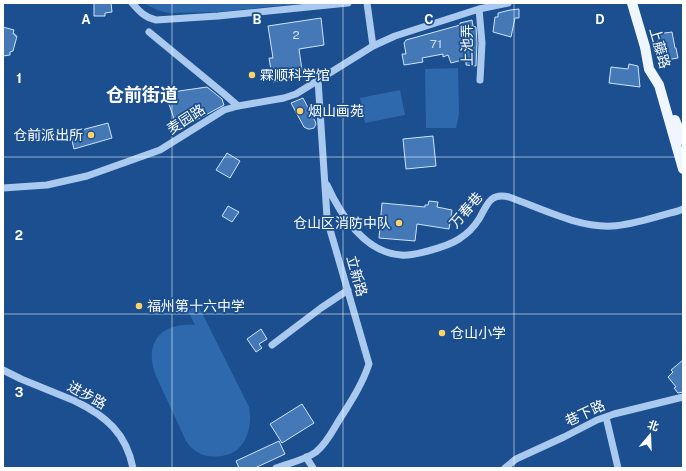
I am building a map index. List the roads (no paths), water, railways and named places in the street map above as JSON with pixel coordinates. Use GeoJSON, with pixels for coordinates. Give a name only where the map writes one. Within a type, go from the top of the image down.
{"type":"FeatureCollection","features":[{"type":"Feature","properties":{"kind":"main road","name":"上藤路"},"geometry":{"type":"LineString","coordinates":[[632,3],[645,47],[649,69],[659,85],[683,169]]}},
{"type":"Feature","properties":{"kind":"main road"},"geometry":{"type":"LineString","coordinates":[[638,3],[654,67],[683,140]]}},
{"type":"Feature","properties":{"kind":"street"},"geometry":{"type":"LineString","coordinates":[[132,3],[145,16],[156,20],[218,16],[348,3]]}},
{"type":"Feature","properties":{"kind":"street"},"geometry":{"type":"LineString","coordinates":[[367,3],[373,46]]}},
{"type":"Feature","properties":{"kind":"street","name":"麦园路"},"geometry":{"type":"LineString","coordinates":[[3,188],[37,187],[57,184],[87,176],[133,160],[160,150],[224,110],[296,94],[373,46],[395,36],[479,9],[508,3]]}},
{"type":"Feature","properties":{"kind":"street","name":"上池弄"},"geometry":{"type":"LineString","coordinates":[[479,9],[482,43],[480,80]]}},
{"type":"Feature","properties":{"kind":"street"},"geometry":{"type":"LineString","coordinates":[[149,32],[238,106]]}},
{"type":"Feature","properties":{"kind":"street","name":"立新路"},"geometry":{"type":"LineString","coordinates":[[276,468],[306,457],[316,451],[332,432],[350,403],[369,364],[329,226],[326,207],[318,80]]}},
{"type":"Feature","properties":{"kind":"street","name":"万春巷"},"geometry":{"type":"LineString","coordinates":[[324,179],[344,215],[362,237],[378,249],[391,254],[400,255],[417,254],[442,247],[459,239],[476,223],[486,204],[497,196],[503,195],[581,223],[604,226],[631,223],[683,209]]}},
{"type":"Feature","properties":{"kind":"street"},"geometry":{"type":"LineString","coordinates":[[272,345],[321,308],[348,290]]}},
{"type":"Feature","properties":{"kind":"street","name":"进步路"},"geometry":{"type":"LineString","coordinates":[[3,370],[75,401],[99,415],[114,428],[124,440],[133,468]]}},
{"type":"Feature","properties":{"kind":"street","name":"巷下路"},"geometry":{"type":"LineString","coordinates":[[505,468],[521,456],[564,438],[597,420],[683,397]]}},
{"type":"Feature","properties":{"kind":"street"},"geometry":{"type":"LineString","coordinates":[[606,417],[618,468]]}},
{"type":"Feature","properties":{"kind":"street"},"geometry":{"type":"LineString","coordinates":[[306,457],[313,468]]}},
{"type":"Feature","properties":{"kind":"place","name":"霖顺科学馆"},"geometry":{"type":"Point","coordinates":[252,75]}},
{"type":"Feature","properties":{"kind":"place","name":"烟山画苑"},"geometry":{"type":"Point","coordinates":[300,111]}},
{"type":"Feature","properties":{"kind":"place","name":"仓前派出所"},"geometry":{"type":"Point","coordinates":[91,135]}},
{"type":"Feature","properties":{"kind":"place","name":"仓山区消防中队"},"geometry":{"type":"Point","coordinates":[399,223]}},
{"type":"Feature","properties":{"kind":"place","name":"福州第十六中学"},"geometry":{"type":"Point","coordinates":[139,306]}},
{"type":"Feature","properties":{"kind":"place","name":"仓山小学"},"geometry":{"type":"Point","coordinates":[442,333]}},
{"type":"Feature","properties":{"kind":"district","name":"仓前街道"},"geometry":{"type":"Point","coordinates":[142,94]}}]}
